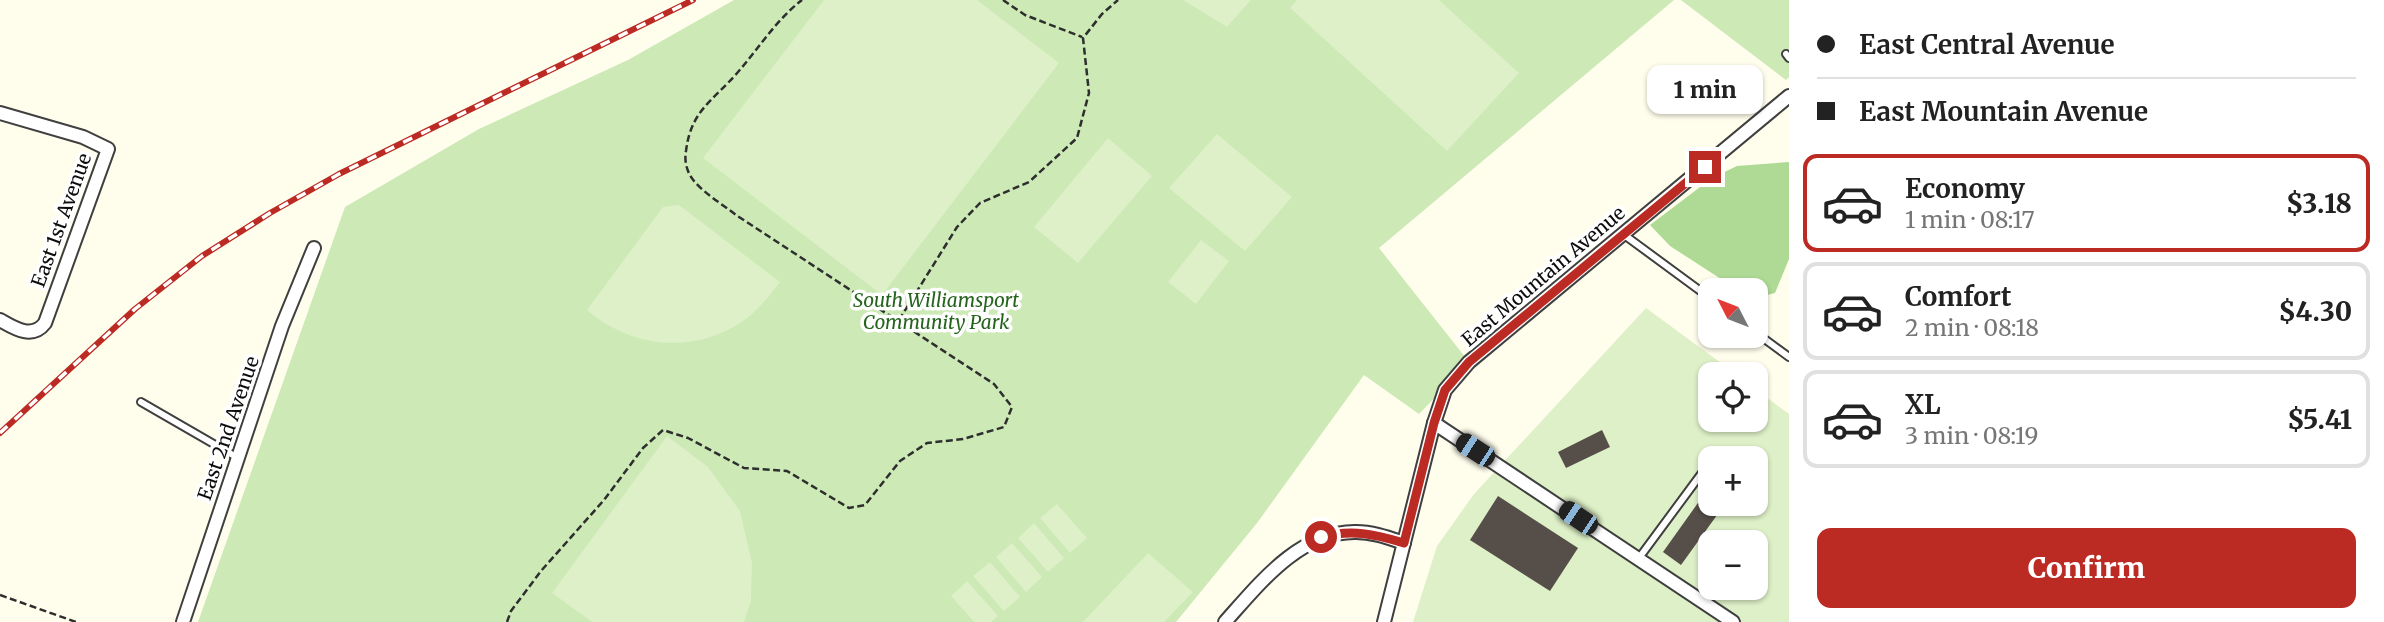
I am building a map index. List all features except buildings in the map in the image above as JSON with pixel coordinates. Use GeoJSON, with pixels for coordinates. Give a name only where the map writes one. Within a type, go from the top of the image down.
{"type":"FeatureCollection","features":[{"type":"Feature","properties":{"kind":"street","name":"East Mountain Avenue"},"geometry":{"type":"LineString","coordinates":[[1384,622],[1434,423],[1445,390],[1469,362],[1789,96]]}},
{"type":"Feature","properties":{"kind":"street","name":"East 1st Avenue"},"geometry":{"type":"LineString","coordinates":[[0,113],[83,138],[108,149],[45,323],[40,329],[28,332],[19,331],[0,320]]}},
{"type":"Feature","properties":{"kind":"street","name":"East 2nd Avenue"},"geometry":{"type":"LineString","coordinates":[[183,622],[282,326],[314,248]]}},
{"type":"Feature","properties":{"kind":"street"},"geometry":{"type":"LineString","coordinates":[[1434,423],[1733,622]]}},
{"type":"Feature","properties":{"kind":"street"},"geometry":{"type":"LineString","coordinates":[[1225,622],[1258,585],[1286,560],[1321,537],[1358,531],[1404,543]]}},
{"type":"Feature","properties":{"kind":"lane"},"geometry":{"type":"LineString","coordinates":[[1623,234],[1698,289]]}},
{"type":"Feature","properties":{"kind":"lane"},"geometry":{"type":"LineString","coordinates":[[1768,342],[1789,357]]}},
{"type":"Feature","properties":{"kind":"lane"},"geometry":{"type":"LineString","coordinates":[[141,402],[238,458]]}},
{"type":"Feature","properties":{"kind":"lane"},"geometry":{"type":"LineString","coordinates":[[1639,558],[1698,478]]}},
{"type":"Feature","properties":{"kind":"path"},"geometry":{"type":"LineString","coordinates":[[507,622],[541,570],[604,500],[643,448],[663,430],[688,438],[744,468],[787,471],[849,508],[865,505],[900,461],[927,443],[963,439],[1004,427],[1012,407],[994,384],[736,215],[696,184],[689,175],[685,159],[688,131],[705,104],[736,75],[784,14],[802,0]]}},
{"type":"Feature","properties":{"kind":"path"},"geometry":{"type":"LineString","coordinates":[[1003,0],[1025,15],[1083,38]]}},
{"type":"Feature","properties":{"kind":"path"},"geometry":{"type":"LineString","coordinates":[[899,320],[957,227],[980,203],[1029,182],[1077,138],[1089,93],[1083,38],[1102,14],[1118,0]]}},
{"type":"Feature","properties":{"kind":"path"},"geometry":{"type":"LineString","coordinates":[[0,595],[76,622]]}},
{"type":"Feature","properties":{"kind":"green space","name":"South Williamsport Community Park"},"geometry":{"type":"Polygon","coordinates":[[[734,0],[1674,0],[1379,248],[1469,362],[1419,414],[1364,375],[1257,523],[1176,622],[198,622],[345,207],[479,129],[628,60],[734,0]]]}},
{"type":"Feature","properties":{"kind":"green space"},"geometry":{"type":"Polygon","coordinates":[[[824,0],[977,0],[1059,63],[882,295],[703,158],[824,0]]]}},
{"type":"Feature","properties":{"kind":"green space"},"geometry":{"type":"Polygon","coordinates":[[[1183,0],[1251,0],[1227,27],[1183,0]]]}},
{"type":"Feature","properties":{"kind":"green space"},"geometry":{"type":"Polygon","coordinates":[[[1297,0],[1439,0],[1519,73],[1447,151],[1290,8],[1297,0]]]}},
{"type":"Feature","properties":{"kind":"green space"},"geometry":{"type":"Polygon","coordinates":[[[1681,0],[1789,0],[1789,77],[1786,80],[1681,0]]]}},
{"type":"Feature","properties":{"kind":"green space"},"geometry":{"type":"Polygon","coordinates":[[[1217,134],[1292,197],[1245,251],[1169,188],[1217,134]]]}},
{"type":"Feature","properties":{"kind":"green space"},"geometry":{"type":"Polygon","coordinates":[[[1108,138],[1152,176],[1078,263],[1034,227],[1108,138]]]}},
{"type":"Feature","properties":{"kind":"green space"},"geometry":{"type":"Polygon","coordinates":[[[1789,162],[1789,259],[1775,293],[1768,295],[1768,278],[1719,278],[1670,246],[1650,225],[1712,178],[1737,166],[1789,162]]]}},
{"type":"Feature","properties":{"kind":"green space"},"geometry":{"type":"Polygon","coordinates":[[[679,205],[780,282],[763,303],[743,321],[704,339],[663,342],[643,339],[604,323],[587,310],[663,207],[679,205]]]}},
{"type":"Feature","properties":{"kind":"green space"},"geometry":{"type":"Polygon","coordinates":[[[1201,240],[1229,261],[1196,304],[1168,282],[1201,240]]]}},
{"type":"Feature","properties":{"kind":"green space"},"geometry":{"type":"Polygon","coordinates":[[[1646,308],[1720,362],[1698,362],[1698,432],[1768,432],[1768,399],[1789,414],[1789,622],[1413,622],[1437,546],[1474,494],[1646,308]]]}},
{"type":"Feature","properties":{"kind":"green space"},"geometry":{"type":"Polygon","coordinates":[[[667,436],[708,467],[740,511],[752,563],[751,601],[744,622],[592,622],[552,593],[667,436]]]}},
{"type":"Feature","properties":{"kind":"green space"},"geometry":{"type":"Polygon","coordinates":[[[1057,504],[1087,538],[1070,553],[1040,518],[1057,504]]]}},
{"type":"Feature","properties":{"kind":"green space"},"geometry":{"type":"Polygon","coordinates":[[[1034,523],[1064,558],[1048,572],[1018,538],[1034,523]]]}},
{"type":"Feature","properties":{"kind":"green space"},"geometry":{"type":"Polygon","coordinates":[[[1012,543],[1042,577],[1026,592],[996,557],[1012,543]]]}},
{"type":"Feature","properties":{"kind":"green space"},"geometry":{"type":"Polygon","coordinates":[[[1148,553],[1193,592],[1164,622],[1083,622],[1148,553]]]}},
{"type":"Feature","properties":{"kind":"green space"},"geometry":{"type":"Polygon","coordinates":[[[990,562],[1020,597],[1004,611],[973,576],[990,562]]]}},
{"type":"Feature","properties":{"kind":"green space"},"geometry":{"type":"Polygon","coordinates":[[[967,581],[998,616],[991,622],[974,622],[951,596],[967,581]]]}},
{"type":"Feature","properties":{"kind":"railway"},"geometry":{"type":"LineString","coordinates":[[0,433],[135,309],[202,256],[270,213],[339,174],[693,0]]}},
{"type":"Feature","properties":{"kind":"route"},"geometry":{"type":"LineString","coordinates":[[1321,537],[1358,531],[1404,543],[1434,423],[1450,383],[1469,362],[1705,167]]}}]}
